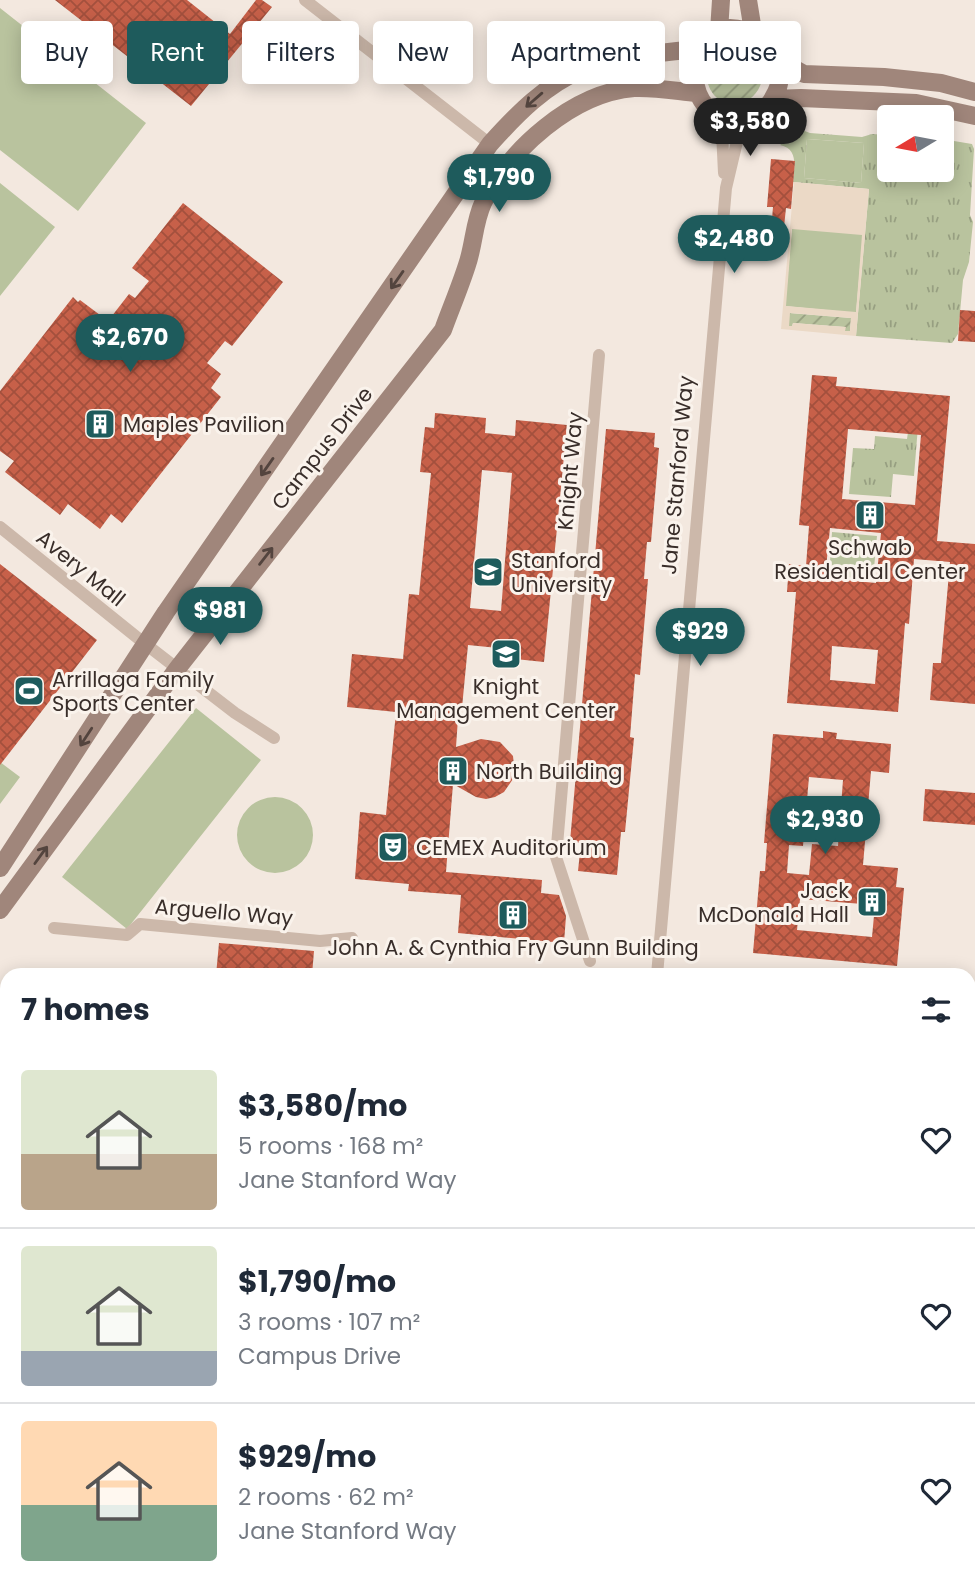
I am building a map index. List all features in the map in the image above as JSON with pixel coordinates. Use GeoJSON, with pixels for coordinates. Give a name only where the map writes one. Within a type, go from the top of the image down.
{"type":"FeatureCollection","features":[{"type":"Feature","properties":{"kind":"street"},"geometry":{"type":"LineString","coordinates":[[305,0],[490,144]]}},
{"type":"Feature","properties":{"kind":"street"},"geometry":{"type":"LineString","coordinates":[[720,21],[721,0]]}},
{"type":"Feature","properties":{"kind":"street"},"geometry":{"type":"LineString","coordinates":[[748,0],[751,21]]}},
{"type":"Feature","properties":{"kind":"street","name":"Campus Drive"},"geometry":{"type":"LineString","coordinates":[[0,868],[166,612],[490,144],[538,96],[558,81],[584,68],[616,59],[679,51]]}},
{"type":"Feature","properties":{"kind":"street"},"geometry":{"type":"LineString","coordinates":[[801,72],[941,83],[975,92]]}},
{"type":"Feature","properties":{"kind":"street"},"geometry":{"type":"LineString","coordinates":[[695,84],[697,93]]}},
{"type":"Feature","properties":{"kind":"street"},"geometry":{"type":"LineString","coordinates":[[714,113],[727,119],[746,118],[761,111],[773,99],[779,84]]}},
{"type":"Feature","properties":{"kind":"street","name":"Campus Drive"},"geometry":{"type":"LineString","coordinates":[[0,910],[177,669],[443,330],[468,264],[481,206],[494,182],[511,160],[545,127],[568,110],[599,97],[634,88],[697,93]]}},
{"type":"Feature","properties":{"kind":"street","name":"Jane Stanford Way"},"geometry":{"type":"LineString","coordinates":[[697,93],[714,113],[722,132],[726,188]]}},
{"type":"Feature","properties":{"kind":"street"},"geometry":{"type":"LineString","coordinates":[[773,99],[916,103],[975,116]]}},
{"type":"Feature","properties":{"kind":"street","name":"Jane Stanford Way"},"geometry":{"type":"LineString","coordinates":[[658,968],[726,188],[739,133],[746,118]]}},
{"type":"Feature","properties":{"kind":"street","name":"Knight Way"},"geometry":{"type":"LineString","coordinates":[[590,961],[556,857],[599,355]]}},
{"type":"Feature","properties":{"kind":"street","name":"Avery Mall"},"geometry":{"type":"LineString","coordinates":[[0,527],[139,639]]}},
{"type":"Feature","properties":{"kind":"street"},"geometry":{"type":"LineString","coordinates":[[152,649],[173,666]]}},
{"type":"Feature","properties":{"kind":"street"},"geometry":{"type":"LineString","coordinates":[[187,676],[235,713],[274,738]]}},
{"type":"Feature","properties":{"kind":"street","name":"Arguello Way"},"geometry":{"type":"LineString","coordinates":[[54,928],[127,935],[140,924],[320,941],[352,938]]}},
{"type":"Feature","properties":{"kind":"green space"},"geometry":{"type":"Polygon","coordinates":[[[0,8],[21,25],[21,84],[96,84],[146,123],[78,211],[0,150],[0,8]]]}},
{"type":"Feature","properties":{"kind":"green space"},"geometry":{"type":"Polygon","coordinates":[[[708,84],[760,84],[757,92],[747,101],[734,105],[722,102],[708,84]]]}},
{"type":"Feature","properties":{"kind":"green space"},"geometry":{"type":"Polygon","coordinates":[[[801,123],[802,130],[810,133],[862,137],[877,134],[877,182],[954,182],[954,141],[972,144],[974,149],[970,215],[973,222],[969,262],[963,280],[958,334],[952,343],[856,336],[869,189],[793,182],[793,155],[790,150],[780,145],[793,135],[801,123]],[[807,139],[804,178],[861,183],[864,143],[807,139]]]}},
{"type":"Feature","properties":{"kind":"green space"},"geometry":{"type":"Polygon","coordinates":[[[807,139],[864,143],[861,183],[804,178],[807,139]]]}},
{"type":"Feature","properties":{"kind":"green space"},"geometry":{"type":"Polygon","coordinates":[[[0,183],[55,227],[0,296],[0,183]]]}},
{"type":"Feature","properties":{"kind":"green space"},"geometry":{"type":"Polygon","coordinates":[[[792,228],[863,234],[856,313],[785,306],[792,228]]]}},
{"type":"Feature","properties":{"kind":"green space"},"geometry":{"type":"Polygon","coordinates":[[[789,313],[851,318],[850,331],[845,331],[845,327],[793,323],[792,327],[788,326],[789,313]]]}},
{"type":"Feature","properties":{"kind":"green space"},"geometry":{"type":"Polygon","coordinates":[[[909,425],[918,426],[914,476],[893,474],[891,497],[849,494],[853,448],[874,449],[875,436],[907,439],[909,425]]]}},
{"type":"Feature","properties":{"kind":"green space"},"geometry":{"type":"Polygon","coordinates":[[[832,532],[877,536],[873,579],[829,576],[832,532]]]}},
{"type":"Feature","properties":{"kind":"green space"},"geometry":{"type":"Polygon","coordinates":[[[196,708],[261,760],[127,929],[62,877],[196,708]]]}},
{"type":"Feature","properties":{"kind":"green space"},"geometry":{"type":"Polygon","coordinates":[[[0,762],[20,777],[0,804],[0,762]]]}},
{"type":"Feature","properties":{"kind":"green space"},"geometry":{"type":"Polygon","coordinates":[[[275,797],[289,800],[302,808],[310,821],[313,835],[310,849],[302,862],[289,870],[275,873],[261,870],[248,862],[240,849],[237,835],[240,821],[248,808],[261,800],[275,797]]]}},
{"type":"Feature","properties":{"kind":"shaded area"},"geometry":{"type":"Polygon","coordinates":[[[794,182],[869,189],[856,336],[781,329],[794,182]],[[792,229],[786,306],[856,312],[862,235],[792,229]],[[790,313],[789,326],[793,323],[846,327],[845,331],[850,331],[851,318],[790,313]]]}},
{"type":"Feature","properties":{"kind":"building"},"geometry":{"type":"Polygon","coordinates":[[[55,0],[187,0],[214,21],[127,21],[127,56],[113,45],[113,21],[82,21],[55,0]]]}},
{"type":"Feature","properties":{"kind":"building"},"geometry":{"type":"Polygon","coordinates":[[[256,0],[262,0],[272,7],[261,21],[242,21],[242,44],[228,61],[228,32],[230,34],[256,0]]]}},
{"type":"Feature","properties":{"kind":"building"},"geometry":{"type":"Polygon","coordinates":[[[163,84],[209,84],[191,106],[163,84]]]}},
{"type":"Feature","properties":{"kind":"building"},"geometry":{"type":"Polygon","coordinates":[[[771,159],[795,161],[791,209],[786,208],[781,255],[769,254],[773,207],[767,207],[771,159]]]}},
{"type":"Feature","properties":{"kind":"building","name":"Maples Pavilion"},"geometry":{"type":"Polygon","coordinates":[[[183,203],[283,282],[232,346],[225,341],[207,363],[221,374],[211,388],[221,397],[122,523],[111,514],[100,529],[68,504],[60,515],[5,472],[14,461],[0,451],[0,391],[73,297],[108,321],[129,294],[135,298],[149,281],[132,268],[183,203]]]}},
{"type":"Feature","properties":{"kind":"building"},"geometry":{"type":"Polygon","coordinates":[[[960,310],[975,311],[975,342],[958,341],[960,310]]]}},
{"type":"Feature","properties":{"kind":"building","name":"Schwab Residential Center"},"geometry":{"type":"Polygon","coordinates":[[[812,375],[837,377],[836,386],[950,396],[937,541],[975,544],[975,704],[930,700],[933,663],[941,663],[950,562],[914,559],[909,624],[905,623],[898,712],[787,703],[796,592],[787,592],[789,564],[806,566],[809,526],[799,525],[812,375]],[[848,429],[842,499],[915,505],[921,435],[848,429]],[[830,528],[825,578],[876,583],[881,533],[830,528]],[[832,646],[830,680],[875,684],[878,650],[832,646]]]}},
{"type":"Feature","properties":{"kind":"building"},"geometry":{"type":"Polygon","coordinates":[[[435,413],[486,418],[485,433],[515,436],[516,420],[567,425],[544,662],[497,657],[498,648],[468,645],[456,747],[481,739],[500,742],[513,756],[515,776],[504,792],[486,799],[476,797],[453,784],[446,872],[542,880],[541,893],[559,895],[566,916],[564,943],[458,933],[461,895],[408,891],[409,884],[355,879],[360,812],[386,815],[396,712],[347,707],[352,654],[403,659],[409,594],[419,595],[431,473],[420,472],[425,427],[434,428],[435,413]],[[482,470],[470,608],[501,611],[512,473],[482,470]]]}},
{"type":"Feature","properties":{"kind":"building"},"geometry":{"type":"Polygon","coordinates":[[[606,429],[655,433],[654,447],[659,448],[651,542],[647,542],[645,565],[644,579],[648,579],[640,675],[635,674],[630,737],[634,738],[625,832],[621,832],[617,875],[578,871],[581,843],[570,842],[606,429]]]}},
{"type":"Feature","properties":{"kind":"building","name":"Arrillaga Family Sports Center"},"geometry":{"type":"Polygon","coordinates":[[[0,564],[97,640],[0,765],[0,564]]]}},
{"type":"Feature","properties":{"kind":"building"},"geometry":{"type":"Polygon","coordinates":[[[823,731],[837,733],[836,739],[891,744],[889,773],[871,771],[863,865],[898,868],[896,887],[904,888],[897,966],[753,953],[760,871],[765,871],[767,843],[764,843],[773,734],[823,738],[823,731]],[[809,777],[803,846],[789,845],[787,873],[809,875],[812,844],[838,846],[843,780],[809,777]],[[800,899],[797,930],[872,937],[875,905],[800,899]]]}},
{"type":"Feature","properties":{"kind":"building"},"geometry":{"type":"Polygon","coordinates":[[[925,789],[975,793],[975,825],[923,821],[925,789]]]}},
{"type":"Feature","properties":{"kind":"building"},"geometry":{"type":"Polygon","coordinates":[[[219,943],[314,951],[313,968],[217,968],[219,943]]]}},
{"type":"Feature","properties":{"kind":"place","name":"Maples Pavilion"},"geometry":{"type":"Point","coordinates":[100,424]}},
{"type":"Feature","properties":{"kind":"place","name":"Schwab Residential Center"},"geometry":{"type":"Point","coordinates":[870,515]}},
{"type":"Feature","properties":{"kind":"place","name":"Stanford University"},"geometry":{"type":"Point","coordinates":[488,572]}},
{"type":"Feature","properties":{"kind":"place","name":"Knight Management Center"},"geometry":{"type":"Point","coordinates":[506,654]}},
{"type":"Feature","properties":{"kind":"place","name":"Arrillaga Family Sports Center"},"geometry":{"type":"Point","coordinates":[29,691]}},
{"type":"Feature","properties":{"kind":"place","name":"North Building"},"geometry":{"type":"Point","coordinates":[453,771]}},
{"type":"Feature","properties":{"kind":"place","name":"CEMEX Auditorium"},"geometry":{"type":"Point","coordinates":[393,847]}},
{"type":"Feature","properties":{"kind":"place","name":"Jack McDonald Hall"},"geometry":{"type":"Point","coordinates":[872,902]}},
{"type":"Feature","properties":{"kind":"place","name":"John A. & Cynthia Fry Gunn Building"},"geometry":{"type":"Point","coordinates":[513,915]}}]}
